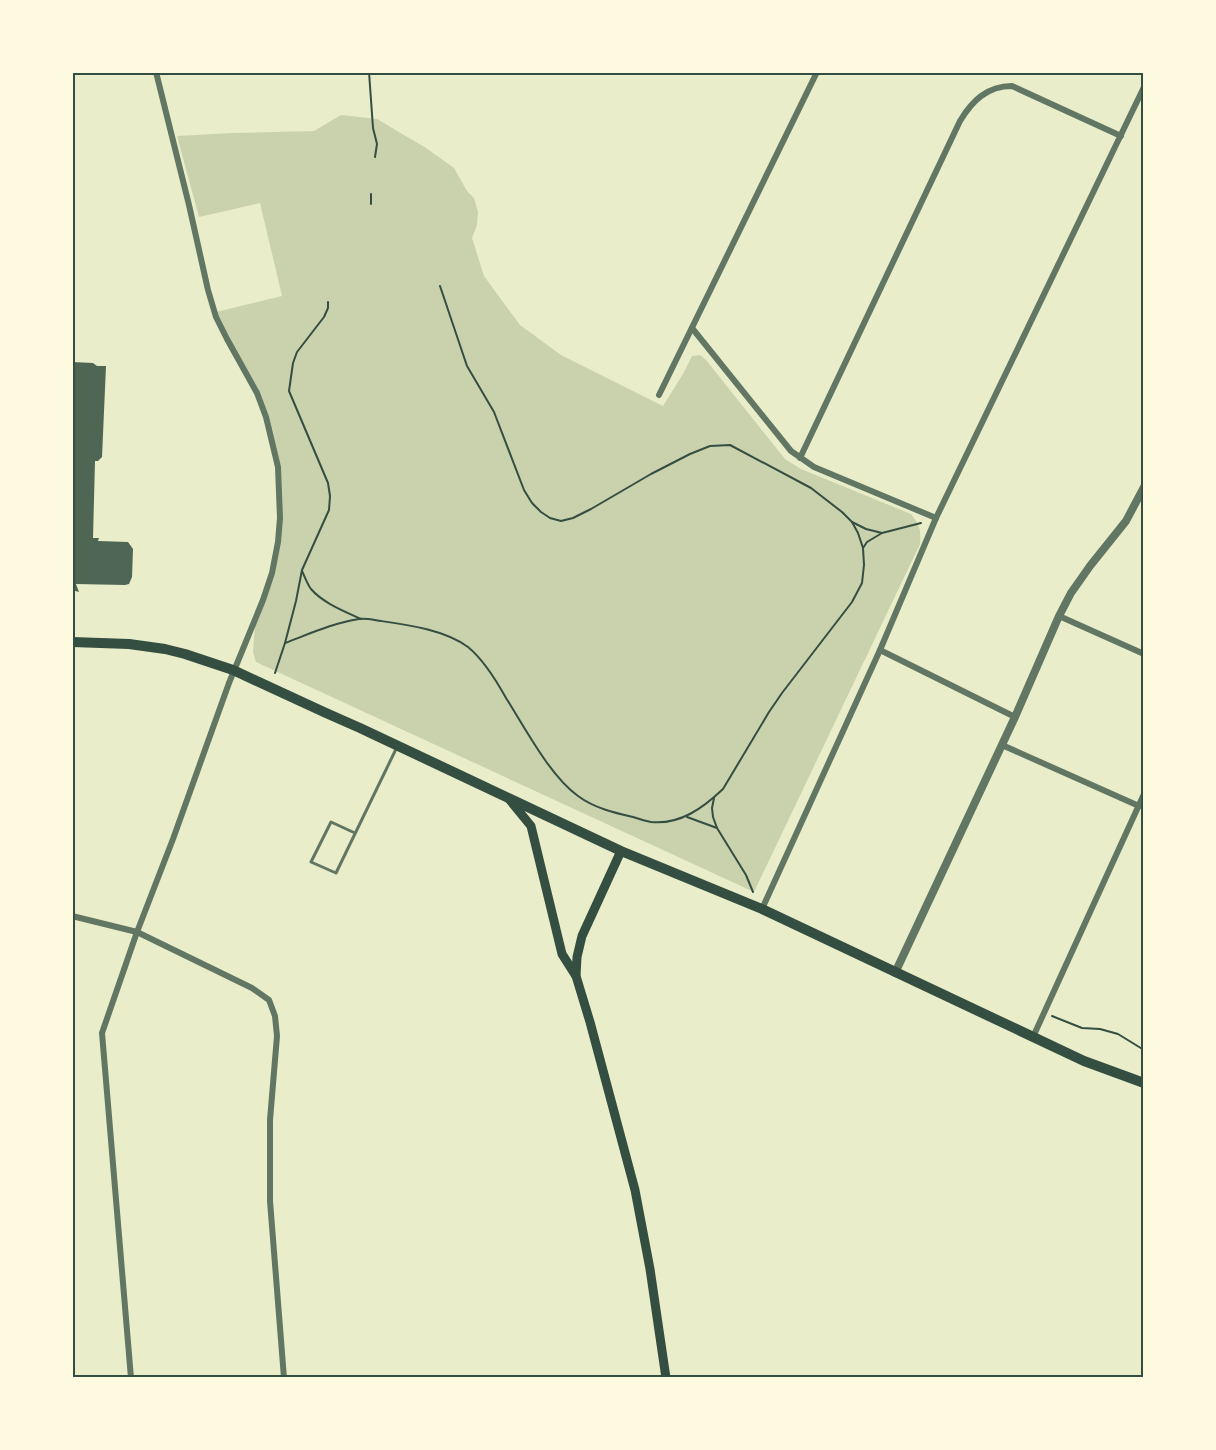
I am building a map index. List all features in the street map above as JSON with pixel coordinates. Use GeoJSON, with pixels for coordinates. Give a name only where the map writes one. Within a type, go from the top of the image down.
{"type":"FeatureCollection","features":[{"type":"Feature","properties":{"kind":"main road"},"geometry":{"type":"LineString","coordinates":[[72,642],[129,644],[165,649],[233,670],[621,851],[762,909],[1084,1061],[1144,1083]]}},
{"type":"Feature","properties":{"kind":"main road"},"geometry":{"type":"LineString","coordinates":[[508,798],[531,826],[562,954],[576,976],[590,1022],[635,1190],[651,1269],[666,1378]]}},
{"type":"Feature","properties":{"kind":"main road"},"geometry":{"type":"LineString","coordinates":[[576,976],[577,957],[582,936],[621,851]]}},
{"type":"Feature","properties":{"kind":"street"},"geometry":{"type":"LineString","coordinates":[[131,1378],[102,1034],[233,670],[263,600],[272,573],[280,518],[278,467],[266,417],[257,393],[216,317],[156,72]]}},
{"type":"Feature","properties":{"kind":"street"},"geometry":{"type":"LineString","coordinates":[[659,395],[817,72]]}},
{"type":"Feature","properties":{"kind":"street"},"geometry":{"type":"LineString","coordinates":[[800,458],[969,106],[984,94],[1000,86],[1012,86],[1121,136]]}},
{"type":"Feature","properties":{"kind":"street"},"geometry":{"type":"LineString","coordinates":[[762,909],[880,650],[936,518],[1144,87]]}},
{"type":"Feature","properties":{"kind":"street"},"geometry":{"type":"LineString","coordinates":[[692,328],[791,451],[814,467],[936,518]]}},
{"type":"Feature","properties":{"kind":"street"},"geometry":{"type":"LineString","coordinates":[[895,973],[1015,717],[1059,616],[1071,593],[1090,566],[1126,521],[1144,488]]}},
{"type":"Feature","properties":{"kind":"street"},"geometry":{"type":"LineString","coordinates":[[1059,616],[1144,654]]}},
{"type":"Feature","properties":{"kind":"street"},"geometry":{"type":"LineString","coordinates":[[880,650],[1015,717]]}},
{"type":"Feature","properties":{"kind":"street"},"geometry":{"type":"LineString","coordinates":[[1002,745],[1138,806]]}},
{"type":"Feature","properties":{"kind":"street"},"geometry":{"type":"LineString","coordinates":[[1033,1037],[1144,794]]}},
{"type":"Feature","properties":{"kind":"street"},"geometry":{"type":"LineString","coordinates":[[72,916],[137,932],[252,988],[268,1000],[275,1016],[277,1036],[270,1120],[270,1201],[284,1378]]}},
{"type":"Feature","properties":{"kind":"lane"},"geometry":{"type":"LineString","coordinates":[[355,833],[331,822],[311,862],[336,873],[398,746]]}},
{"type":"Feature","properties":{"kind":"path"},"geometry":{"type":"LineString","coordinates":[[369,72],[373,128],[377,144],[375,157]]}},
{"type":"Feature","properties":{"kind":"path"},"geometry":{"type":"LineString","coordinates":[[371,194],[371,204]]}},
{"type":"Feature","properties":{"kind":"path"},"geometry":{"type":"LineString","coordinates":[[302,570],[311,588],[320,597],[361,619],[411,625],[455,640],[468,648],[481,661],[498,685],[563,783],[579,797],[593,805],[651,822],[668,822],[687,817],[723,789],[769,712],[852,602],[862,583],[863,548],[852,522],[811,488],[730,445],[710,446],[690,454],[573,518],[561,520],[550,518],[541,512],[524,490],[494,412],[467,366],[440,286]]}},
{"type":"Feature","properties":{"kind":"path"},"geometry":{"type":"LineString","coordinates":[[275,673],[296,601],[299,579],[329,510],[330,496],[324,471],[289,391],[297,352],[324,317],[328,309],[328,302]]}},
{"type":"Feature","properties":{"kind":"path"},"geometry":{"type":"LineString","coordinates":[[863,548],[867,542],[882,533],[936,518]]}},
{"type":"Feature","properties":{"kind":"path"},"geometry":{"type":"LineString","coordinates":[[852,522],[882,533]]}},
{"type":"Feature","properties":{"kind":"path"},"geometry":{"type":"LineString","coordinates":[[285,643],[324,628],[361,619]]}},
{"type":"Feature","properties":{"kind":"path"},"geometry":{"type":"LineString","coordinates":[[714,798],[712,808],[717,828],[746,875],[754,893]]}},
{"type":"Feature","properties":{"kind":"path"},"geometry":{"type":"LineString","coordinates":[[687,817],[717,828]]}},
{"type":"Feature","properties":{"kind":"path"},"geometry":{"type":"LineString","coordinates":[[1051,1015],[1082,1028],[1100,1029],[1118,1034],[1144,1050]]}},
{"type":"Feature","properties":{"kind":"green space"},"geometry":{"type":"Polygon","coordinates":[[[341,115],[377,119],[426,148],[454,168],[467,191],[474,198],[478,212],[477,225],[472,238],[484,276],[520,325],[561,355],[663,406],[692,356],[700,355],[785,459],[801,469],[911,514],[918,525],[920,544],[754,892],[256,662],[253,652],[255,624],[274,576],[280,468],[259,392],[216,312],[282,296],[260,203],[199,217],[177,136],[314,131],[341,115]]]}},
{"type":"Feature","properties":{"kind":"building"},"geometry":{"type":"Polygon","coordinates":[[[72,362],[106,366],[102,457],[95,461],[93,538],[99,538],[98,541],[128,542],[133,549],[132,577],[129,584],[76,584],[79,592],[72,590],[72,362]]]}}]}
